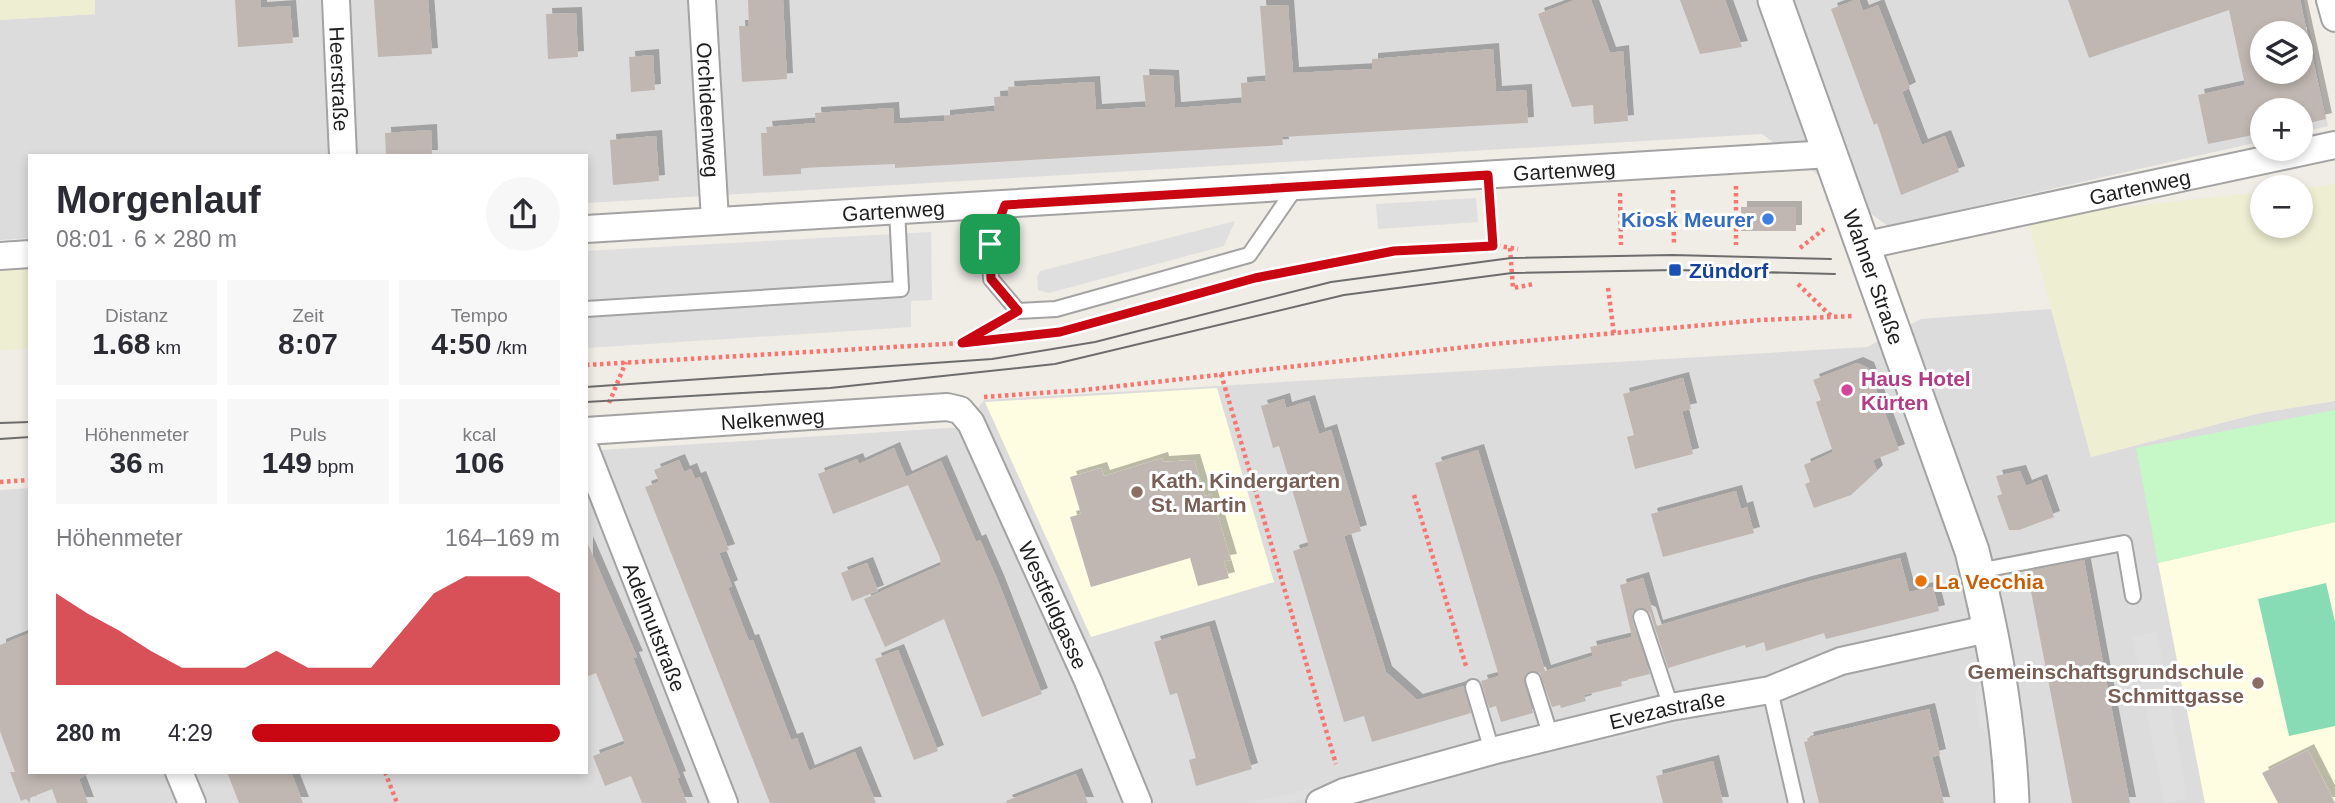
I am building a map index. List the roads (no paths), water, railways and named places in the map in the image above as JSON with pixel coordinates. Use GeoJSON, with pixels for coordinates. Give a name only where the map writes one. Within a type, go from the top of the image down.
{"type":"FeatureCollection","features":[{"type":"Feature","properties":{"kind":"street","name":"Heerstraße"},"geometry":{"type":"LineString","coordinates":[[336,0],[343,154]]}},
{"type":"Feature","properties":{"kind":"street","name":"Orchideenweg"},"geometry":{"type":"LineString","coordinates":[[702,0],[715,220]]}},
{"type":"Feature","properties":{"kind":"street","name":"Wahner Straße"},"geometry":{"type":"LineString","coordinates":[[1775,0],[1978,571],[1992,628],[2010,741],[2012,803]]}},
{"type":"Feature","properties":{"kind":"street"},"geometry":{"type":"LineString","coordinates":[[2330,0],[2335,18]]}},
{"type":"Feature","properties":{"kind":"street","name":"Gartenweg"},"geometry":{"type":"LineString","coordinates":[[1862,246],[2335,145]]}},
{"type":"Feature","properties":{"kind":"street","name":"Gartenweg"},"geometry":{"type":"LineString","coordinates":[[588,229],[1830,154]]}},
{"type":"Feature","properties":{"kind":"street"},"geometry":{"type":"LineString","coordinates":[[0,256],[28,254]]}},
{"type":"Feature","properties":{"kind":"street","name":"Nelkenweg"},"geometry":{"type":"LineString","coordinates":[[590,438],[947,407],[960,410]]}},
{"type":"Feature","properties":{"kind":"street","name":"Westfeldgasse"},"geometry":{"type":"LineString","coordinates":[[960,410],[971,423],[1010,507],[1088,681],[1110,741],[1138,803]]}},
{"type":"Feature","properties":{"kind":"street","name":"Adelmutstraße"},"geometry":{"type":"LineString","coordinates":[[590,438],[724,803]]}},
{"type":"Feature","properties":{"kind":"street","name":"Evezastraße"},"geometry":{"type":"LineString","coordinates":[[1332,798],[1492,751],[1671,707],[1770,690],[1841,661],[1992,628]]}},
{"type":"Feature","properties":{"kind":"street"},"geometry":{"type":"LineString","coordinates":[[180,774],[192,803]]}},
{"type":"Feature","properties":{"kind":"lane"},"geometry":{"type":"LineString","coordinates":[[1005,205],[990,244],[991,279],[1018,311],[1056,309],[1249,254],[1296,187]]}},
{"type":"Feature","properties":{"kind":"lane"},"geometry":{"type":"LineString","coordinates":[[588,309],[901,289],[897,211]]}},
{"type":"Feature","properties":{"kind":"lane"},"geometry":{"type":"LineString","coordinates":[[1978,571],[2123,543],[2133,596]]}},
{"type":"Feature","properties":{"kind":"lane"},"geometry":{"type":"LineString","coordinates":[[1641,617],[1671,707]]}},
{"type":"Feature","properties":{"kind":"lane"},"geometry":{"type":"LineString","coordinates":[[1533,680],[1550,737]]}},
{"type":"Feature","properties":{"kind":"lane"},"geometry":{"type":"LineString","coordinates":[[1473,687],[1492,751]]}},
{"type":"Feature","properties":{"kind":"lane"},"geometry":{"type":"LineString","coordinates":[[1770,690],[1796,803]]}},
{"type":"Feature","properties":{"kind":"tram line"},"geometry":{"type":"LineString","coordinates":[[588,387],[992,359],[1095,342],[1331,282],[1511,258],[1672,255],[1831,259]]}},
{"type":"Feature","properties":{"kind":"tram line"},"geometry":{"type":"LineString","coordinates":[[588,402],[830,388],[1055,364],[1344,295],[1512,273],[1675,270],[1835,274]]}},
{"type":"Feature","properties":{"kind":"tram line"},"geometry":{"type":"LineString","coordinates":[[0,423],[28,422]]}},
{"type":"Feature","properties":{"kind":"tram line"},"geometry":{"type":"LineString","coordinates":[[0,439],[28,437]]}},
{"type":"Feature","properties":{"kind":"place","name":"Kiosk Meurer"},"geometry":{"type":"Point","coordinates":[1768,219]}},
{"type":"Feature","properties":{"kind":"place","name":"Zündorf"},"geometry":{"type":"Point","coordinates":[1675,270]}},
{"type":"Feature","properties":{"kind":"place","name":"Haus Hotel Kürten"},"geometry":{"type":"Point","coordinates":[1847,390]}},
{"type":"Feature","properties":{"kind":"place","name":"Kath. Kindergarten St. Martin"},"geometry":{"type":"Point","coordinates":[1137,492]}},
{"type":"Feature","properties":{"kind":"place","name":"La Vecchia"},"geometry":{"type":"Point","coordinates":[1921,581]}},
{"type":"Feature","properties":{"kind":"place","name":"Gemeinschaftsgrundschule Schmittgasse"},"geometry":{"type":"Point","coordinates":[2258,683]}}]}
